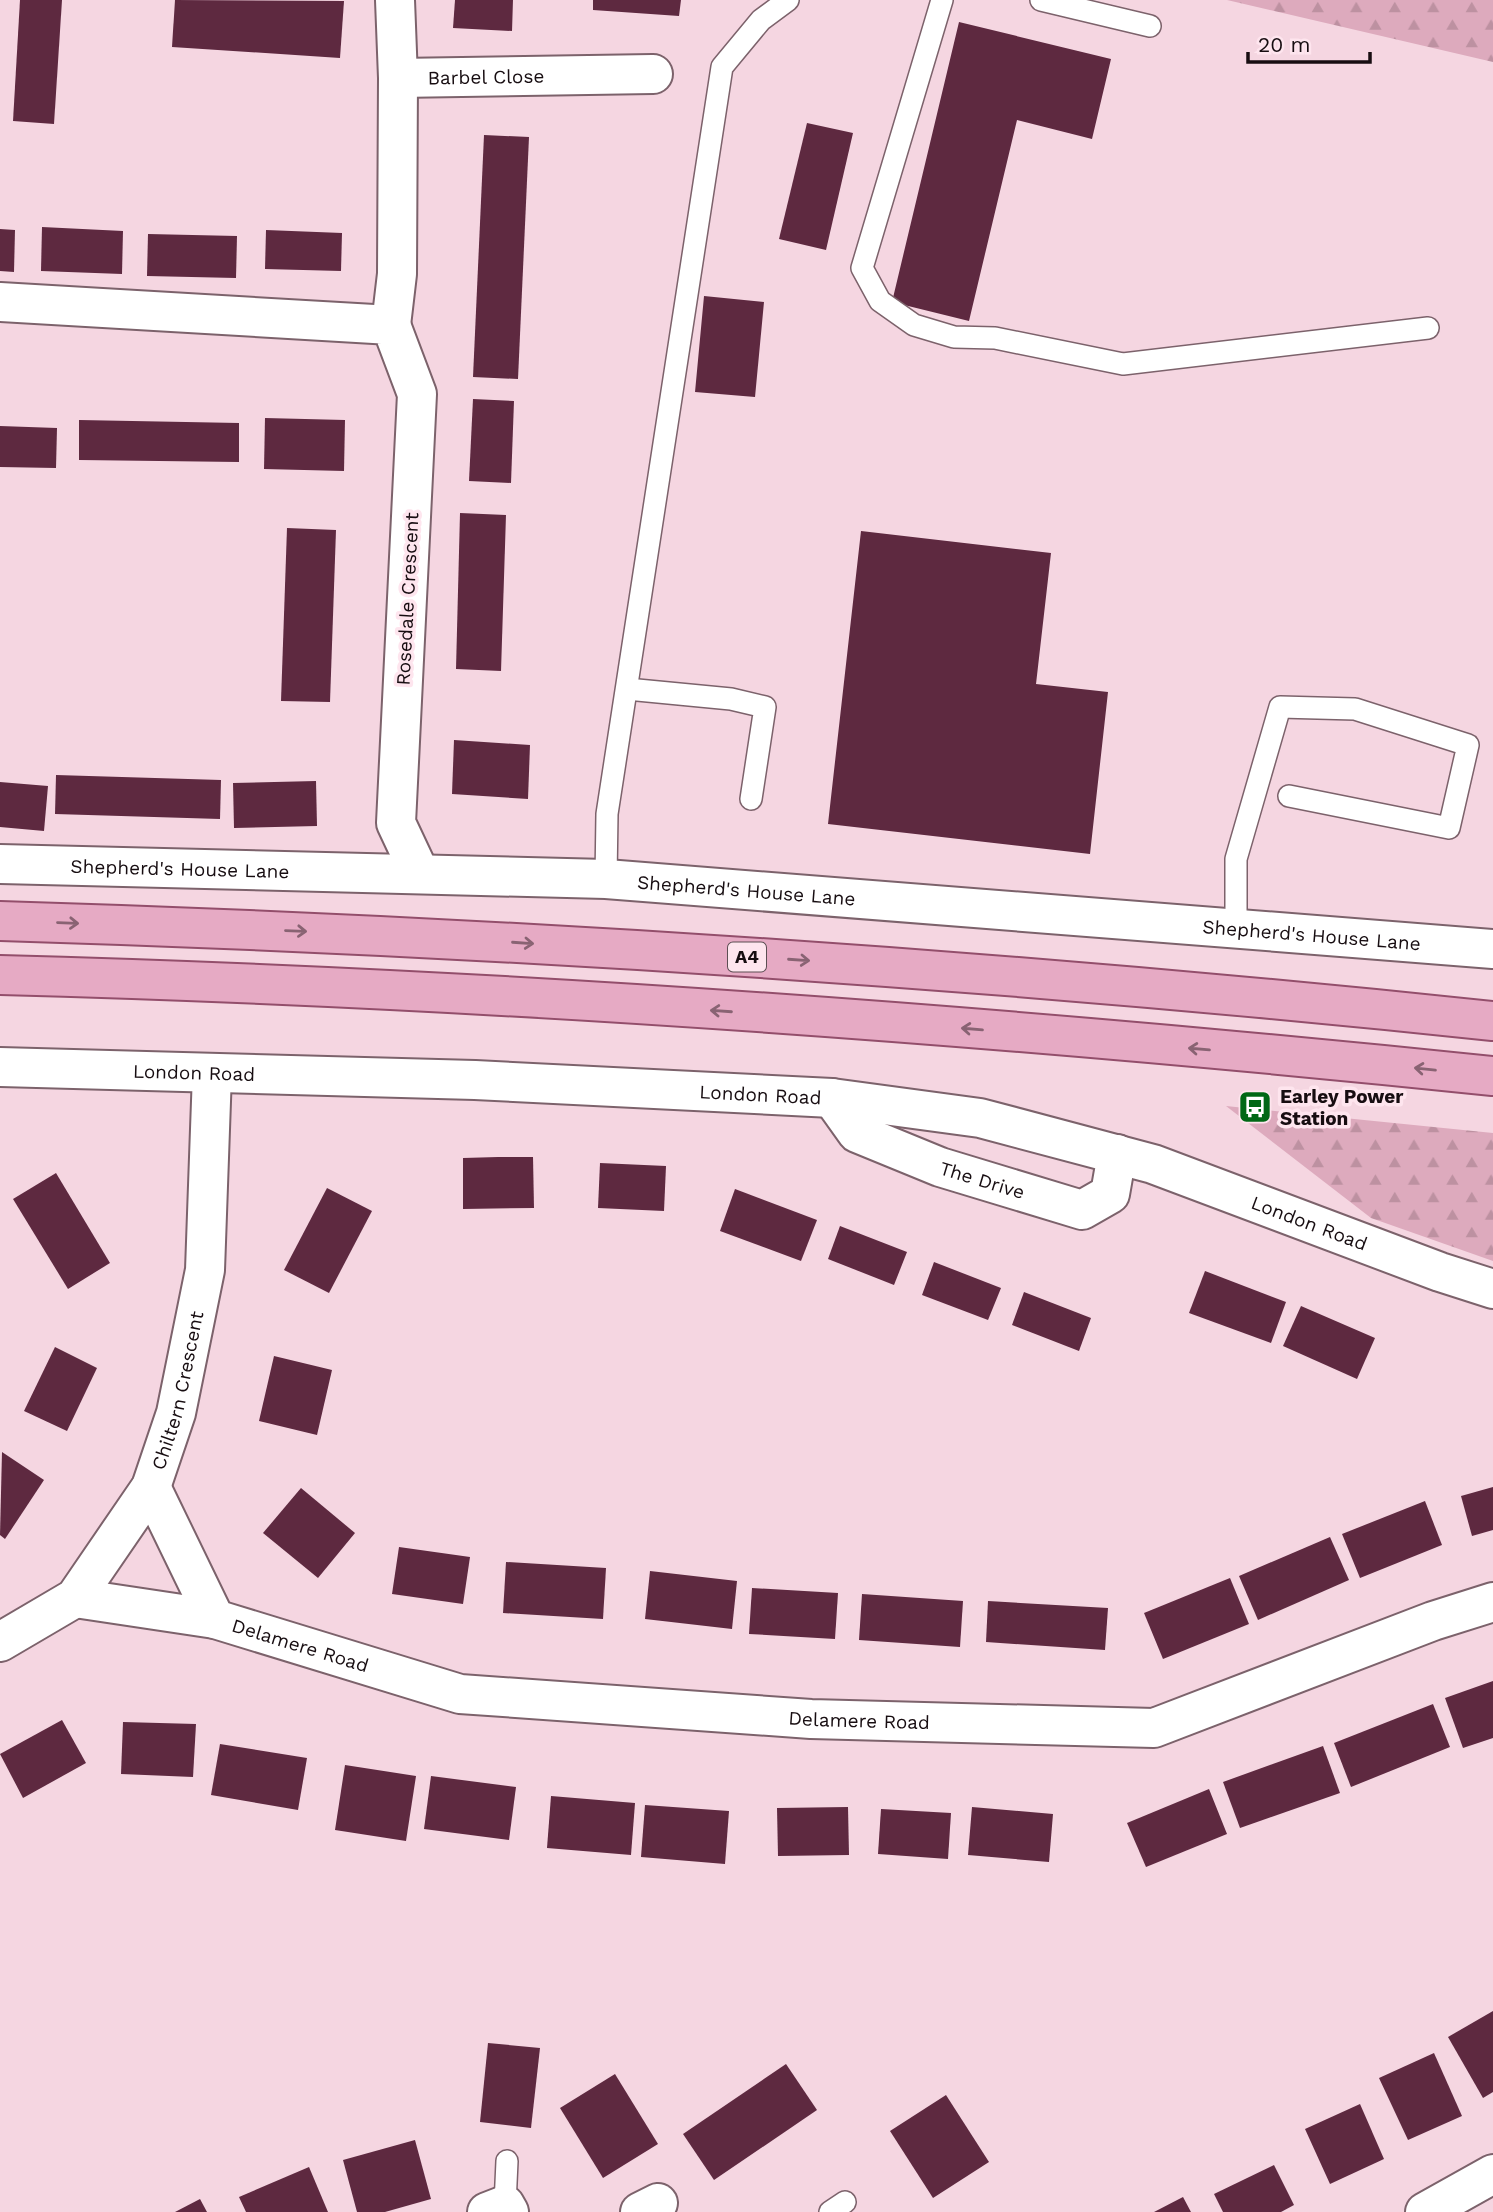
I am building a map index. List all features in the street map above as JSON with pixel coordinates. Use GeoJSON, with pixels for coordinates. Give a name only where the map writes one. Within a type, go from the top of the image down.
{"type":"FeatureCollection","features":[{"type":"Feature","properties":{"kind":"main road","name":"A4"},"geometry":{"type":"LineString","coordinates":[[0,920],[375,934],[877,965],[1318,1002],[1493,1021]]}},
{"type":"Feature","properties":{"kind":"main road"},"geometry":{"type":"LineString","coordinates":[[0,975],[598,1003],[968,1029],[1493,1076]]}},
{"type":"Feature","properties":{"kind":"street"},"geometry":{"type":"LineString","coordinates":[[395,0],[398,78]]}},
{"type":"Feature","properties":{"kind":"street","name":"Barbel Close"},"geometry":{"type":"LineString","coordinates":[[398,78],[653,74]]}},
{"type":"Feature","properties":{"kind":"street","name":"Rosedale Crescent"},"geometry":{"type":"LineString","coordinates":[[398,78],[397,274],[391,326],[417,394],[396,823],[419,872]]}},
{"type":"Feature","properties":{"kind":"street"},"geometry":{"type":"LineString","coordinates":[[0,302],[391,326]]}},
{"type":"Feature","properties":{"kind":"street","name":"Shepherd's House Lane"},"geometry":{"type":"LineString","coordinates":[[0,864],[419,872],[606,879],[1493,949]]}},
{"type":"Feature","properties":{"kind":"street","name":"London Road"},"geometry":{"type":"LineString","coordinates":[[0,1067],[475,1080],[832,1098],[980,1118],[1117,1154],[1226,1189],[1440,1272],[1493,1289]]}},
{"type":"Feature","properties":{"kind":"street","name":"Chiltern Crescent"},"geometry":{"type":"LineString","coordinates":[[0,1643],[75,1598],[151,1487],[176,1413],[205,1270],[212,1073]]}},
{"type":"Feature","properties":{"kind":"street","name":"The Drive"},"geometry":{"type":"LineString","coordinates":[[832,1098],[858,1133],[940,1167],[1082,1210],[1110,1194],[1117,1154]]}},
{"type":"Feature","properties":{"kind":"street","name":"Delamere Road"},"geometry":{"type":"LineString","coordinates":[[151,1487],[215,1619]]}},
{"type":"Feature","properties":{"kind":"street","name":"Delamere Road"},"geometry":{"type":"LineString","coordinates":[[75,1598],[215,1619],[460,1694],[811,1719],[1154,1728],[1433,1620],[1493,1602]]}},
{"type":"Feature","properties":{"kind":"street"},"geometry":{"type":"LineString","coordinates":[[1425,2212],[1493,2174]]}},
{"type":"Feature","properties":{"kind":"lane"},"geometry":{"type":"LineString","coordinates":[[606,879],[607,814],[722,67],[761,20],[788,0]]}},
{"type":"Feature","properties":{"kind":"lane"},"geometry":{"type":"LineString","coordinates":[[942,0],[862,268],[880,301],[914,325],[954,337],[995,338],[1123,365],[1428,328]]}},
{"type":"Feature","properties":{"kind":"lane"},"geometry":{"type":"LineString","coordinates":[[1041,0],[1150,26]]}},
{"type":"Feature","properties":{"kind":"lane"},"geometry":{"type":"LineString","coordinates":[[627,689],[731,699],[765,707],[751,799]]}},
{"type":"Feature","properties":{"kind":"lane"},"geometry":{"type":"LineString","coordinates":[[1236,928],[1236,859],[1280,707],[1355,709],[1468,745],[1449,828],[1289,796]]}},
{"type":"Feature","properties":{"kind":"lane"},"geometry":{"type":"LineString","coordinates":[[500,2210],[507,2161]]}},
{"type":"Feature","properties":{"kind":"green space"},"geometry":{"type":"Polygon","coordinates":[[[1227,0],[1493,0],[1493,62],[1227,0]]]}},
{"type":"Feature","properties":{"kind":"green space"},"geometry":{"type":"Polygon","coordinates":[[[1226,1106],[1493,1133],[1493,1261],[1371,1218],[1226,1106]]]}},
{"type":"Feature","properties":{"kind":"building"},"geometry":{"type":"Polygon","coordinates":[[[20,0],[62,0],[54,124],[13,121],[20,0]]]}},
{"type":"Feature","properties":{"kind":"building"},"geometry":{"type":"Polygon","coordinates":[[[175,0],[344,1],[340,58],[172,47],[175,0]]]}},
{"type":"Feature","properties":{"kind":"building"},"geometry":{"type":"Polygon","coordinates":[[[455,0],[513,0],[512,31],[453,28],[455,0]]]}},
{"type":"Feature","properties":{"kind":"building"},"geometry":{"type":"Polygon","coordinates":[[[593,0],[681,0],[679,16],[593,10],[593,0]]]}},
{"type":"Feature","properties":{"kind":"building"},"geometry":{"type":"Polygon","coordinates":[[[959,22],[1111,59],[1092,139],[1017,120],[969,321],[892,302],[959,22]]]}},
{"type":"Feature","properties":{"kind":"building"},"geometry":{"type":"Polygon","coordinates":[[[807,123],[853,133],[826,250],[779,239],[807,123]]]}},
{"type":"Feature","properties":{"kind":"building"},"geometry":{"type":"Polygon","coordinates":[[[484,135],[529,137],[518,379],[473,377],[484,135]]]}},
{"type":"Feature","properties":{"kind":"building"},"geometry":{"type":"Polygon","coordinates":[[[42,227],[123,231],[122,274],[41,271],[42,227]]]}},
{"type":"Feature","properties":{"kind":"building"},"geometry":{"type":"Polygon","coordinates":[[[0,229],[15,230],[14,272],[0,271],[0,229]]]}},
{"type":"Feature","properties":{"kind":"building"},"geometry":{"type":"Polygon","coordinates":[[[266,230],[342,233],[341,271],[265,269],[266,230]]]}},
{"type":"Feature","properties":{"kind":"building"},"geometry":{"type":"Polygon","coordinates":[[[148,234],[237,236],[236,278],[147,276],[148,234]]]}},
{"type":"Feature","properties":{"kind":"building"},"geometry":{"type":"Polygon","coordinates":[[[704,296],[764,302],[755,397],[695,392],[704,296]]]}},
{"type":"Feature","properties":{"kind":"building"},"geometry":{"type":"Polygon","coordinates":[[[473,399],[514,401],[511,483],[469,481],[473,399]]]}},
{"type":"Feature","properties":{"kind":"building"},"geometry":{"type":"Polygon","coordinates":[[[265,418],[345,420],[344,471],[264,469],[265,418]]]}},
{"type":"Feature","properties":{"kind":"building"},"geometry":{"type":"Polygon","coordinates":[[[79,420],[239,423],[239,462],[79,460],[79,420]]]}},
{"type":"Feature","properties":{"kind":"building"},"geometry":{"type":"Polygon","coordinates":[[[0,426],[57,428],[56,468],[0,467],[0,426]]]}},
{"type":"Feature","properties":{"kind":"building"},"geometry":{"type":"Polygon","coordinates":[[[460,513],[506,515],[501,671],[456,669],[460,513]]]}},
{"type":"Feature","properties":{"kind":"building"},"geometry":{"type":"Polygon","coordinates":[[[287,528],[336,530],[330,702],[281,701],[287,528]]]}},
{"type":"Feature","properties":{"kind":"building"},"geometry":{"type":"Polygon","coordinates":[[[861,531],[1051,553],[1036,684],[1108,692],[1090,854],[828,824],[861,531]]]}},
{"type":"Feature","properties":{"kind":"building"},"geometry":{"type":"Polygon","coordinates":[[[454,740],[530,745],[528,799],[452,794],[454,740]]]}},
{"type":"Feature","properties":{"kind":"building"},"geometry":{"type":"Polygon","coordinates":[[[56,775],[221,780],[220,819],[55,814],[56,775]]]}},
{"type":"Feature","properties":{"kind":"building"},"geometry":{"type":"Polygon","coordinates":[[[316,781],[317,826],[234,828],[233,783],[316,781]]]}},
{"type":"Feature","properties":{"kind":"building"},"geometry":{"type":"Polygon","coordinates":[[[0,782],[48,786],[44,831],[0,827],[0,782]]]}},
{"type":"Feature","properties":{"kind":"building"},"geometry":{"type":"Polygon","coordinates":[[[533,1157],[534,1208],[463,1209],[463,1158],[533,1157]]]}},
{"type":"Feature","properties":{"kind":"building"},"geometry":{"type":"Polygon","coordinates":[[[600,1163],[666,1166],[664,1211],[598,1208],[600,1163]]]}},
{"type":"Feature","properties":{"kind":"building"},"geometry":{"type":"Polygon","coordinates":[[[56,1173],[110,1263],[68,1289],[13,1199],[56,1173]]]}},
{"type":"Feature","properties":{"kind":"building"},"geometry":{"type":"Polygon","coordinates":[[[327,1188],[372,1211],[329,1293],[284,1270],[327,1188]]]}},
{"type":"Feature","properties":{"kind":"building"},"geometry":{"type":"Polygon","coordinates":[[[735,1189],[817,1220],[801,1261],[720,1231],[735,1189]]]}},
{"type":"Feature","properties":{"kind":"building"},"geometry":{"type":"Polygon","coordinates":[[[840,1226],[907,1252],[894,1285],[828,1259],[840,1226]]]}},
{"type":"Feature","properties":{"kind":"building"},"geometry":{"type":"Polygon","coordinates":[[[934,1262],[1001,1288],[988,1320],[922,1295],[934,1262]]]}},
{"type":"Feature","properties":{"kind":"building"},"geometry":{"type":"Polygon","coordinates":[[[1205,1271],[1286,1302],[1271,1343],[1189,1313],[1205,1271]]]}},
{"type":"Feature","properties":{"kind":"building"},"geometry":{"type":"Polygon","coordinates":[[[1024,1292],[1091,1318],[1079,1351],[1012,1325],[1024,1292]]]}},
{"type":"Feature","properties":{"kind":"building"},"geometry":{"type":"Polygon","coordinates":[[[1301,1306],[1375,1338],[1357,1379],[1283,1346],[1301,1306]]]}},
{"type":"Feature","properties":{"kind":"building"},"geometry":{"type":"Polygon","coordinates":[[[55,1347],[97,1368],[67,1431],[24,1411],[55,1347]]]}},
{"type":"Feature","properties":{"kind":"building"},"geometry":{"type":"Polygon","coordinates":[[[274,1356],[332,1370],[317,1435],[259,1421],[274,1356]]]}},
{"type":"Feature","properties":{"kind":"building"},"geometry":{"type":"Polygon","coordinates":[[[2,1452],[44,1480],[5,1539],[0,1535],[2,1452]]]}},
{"type":"Feature","properties":{"kind":"building"},"geometry":{"type":"Polygon","coordinates":[[[1493,1487],[1493,1530],[1472,1536],[1461,1496],[1493,1487]]]}},
{"type":"Feature","properties":{"kind":"building"},"geometry":{"type":"Polygon","coordinates":[[[301,1488],[355,1533],[318,1578],[263,1533],[301,1488]]]}},
{"type":"Feature","properties":{"kind":"building"},"geometry":{"type":"Polygon","coordinates":[[[1425,1501],[1442,1545],[1360,1578],[1342,1534],[1425,1501]]]}},
{"type":"Feature","properties":{"kind":"building"},"geometry":{"type":"Polygon","coordinates":[[[1330,1537],[1349,1580],[1258,1620],[1239,1576],[1330,1537]]]}},
{"type":"Feature","properties":{"kind":"building"},"geometry":{"type":"Polygon","coordinates":[[[399,1547],[470,1557],[463,1604],[392,1594],[399,1547]]]}},
{"type":"Feature","properties":{"kind":"building"},"geometry":{"type":"Polygon","coordinates":[[[506,1562],[606,1568],[603,1619],[503,1613],[506,1562]]]}},
{"type":"Feature","properties":{"kind":"building"},"geometry":{"type":"Polygon","coordinates":[[[650,1571],[737,1581],[732,1629],[645,1619],[650,1571]]]}},
{"type":"Feature","properties":{"kind":"building"},"geometry":{"type":"Polygon","coordinates":[[[1230,1578],[1249,1624],[1163,1659],[1144,1613],[1230,1578]]]}},
{"type":"Feature","properties":{"kind":"building"},"geometry":{"type":"Polygon","coordinates":[[[752,1588],[838,1593],[835,1639],[749,1634],[752,1588]]]}},
{"type":"Feature","properties":{"kind":"building"},"geometry":{"type":"Polygon","coordinates":[[[862,1594],[963,1601],[960,1647],[859,1640],[862,1594]]]}},
{"type":"Feature","properties":{"kind":"building"},"geometry":{"type":"Polygon","coordinates":[[[988,1601],[1108,1608],[1105,1650],[986,1642],[988,1601]]]}},
{"type":"Feature","properties":{"kind":"building"},"geometry":{"type":"Polygon","coordinates":[[[1493,1681],[1493,1738],[1463,1748],[1445,1698],[1493,1681]]]}},
{"type":"Feature","properties":{"kind":"building"},"geometry":{"type":"Polygon","coordinates":[[[1433,1704],[1450,1747],[1351,1787],[1334,1743],[1433,1704]]]}},
{"type":"Feature","properties":{"kind":"building"},"geometry":{"type":"Polygon","coordinates":[[[62,1720],[86,1763],[23,1798],[0,1754],[62,1720]]]}},
{"type":"Feature","properties":{"kind":"building"},"geometry":{"type":"Polygon","coordinates":[[[123,1722],[196,1724],[193,1777],[121,1774],[123,1722]]]}},
{"type":"Feature","properties":{"kind":"building"},"geometry":{"type":"Polygon","coordinates":[[[220,1744],[307,1758],[298,1810],[211,1795],[220,1744]]]}},
{"type":"Feature","properties":{"kind":"building"},"geometry":{"type":"Polygon","coordinates":[[[1323,1746],[1340,1793],[1240,1828],[1223,1782],[1323,1746]]]}},
{"type":"Feature","properties":{"kind":"building"},"geometry":{"type":"Polygon","coordinates":[[[345,1765],[416,1776],[406,1841],[335,1830],[345,1765]]]}},
{"type":"Feature","properties":{"kind":"building"},"geometry":{"type":"Polygon","coordinates":[[[431,1776],[516,1787],[509,1840],[424,1829],[431,1776]]]}},
{"type":"Feature","properties":{"kind":"building"},"geometry":{"type":"Polygon","coordinates":[[[1209,1789],[1227,1834],[1146,1867],[1127,1823],[1209,1789]]]}},
{"type":"Feature","properties":{"kind":"building"},"geometry":{"type":"Polygon","coordinates":[[[551,1796],[635,1803],[631,1855],[547,1848],[551,1796]]]}},
{"type":"Feature","properties":{"kind":"building"},"geometry":{"type":"Polygon","coordinates":[[[645,1805],[729,1811],[725,1864],[641,1857],[645,1805]]]}},
{"type":"Feature","properties":{"kind":"building"},"geometry":{"type":"Polygon","coordinates":[[[848,1807],[849,1855],[778,1856],[777,1808],[848,1807]]]}},
{"type":"Feature","properties":{"kind":"building"},"geometry":{"type":"Polygon","coordinates":[[[972,1807],[1053,1814],[1049,1862],[968,1855],[972,1807]]]}},
{"type":"Feature","properties":{"kind":"building"},"geometry":{"type":"Polygon","coordinates":[[[881,1809],[951,1813],[948,1859],[878,1854],[881,1809]]]}},
{"type":"Feature","properties":{"kind":"building"},"geometry":{"type":"Polygon","coordinates":[[[1493,2011],[1493,2092],[1483,2098],[1448,2037],[1493,2011]]]}},
{"type":"Feature","properties":{"kind":"building"},"geometry":{"type":"Polygon","coordinates":[[[488,2043],[540,2048],[531,2128],[480,2122],[488,2043]]]}},
{"type":"Feature","properties":{"kind":"building"},"geometry":{"type":"Polygon","coordinates":[[[1434,2053],[1462,2116],[1408,2140],[1379,2078],[1434,2053]]]}},
{"type":"Feature","properties":{"kind":"building"},"geometry":{"type":"Polygon","coordinates":[[[786,2064],[817,2110],[714,2180],[683,2134],[786,2064]]]}},
{"type":"Feature","properties":{"kind":"building"},"geometry":{"type":"Polygon","coordinates":[[[615,2074],[658,2144],[603,2178],[560,2108],[615,2074]]]}},
{"type":"Feature","properties":{"kind":"building"},"geometry":{"type":"Polygon","coordinates":[[[946,2095],[989,2162],[933,2198],[890,2131],[946,2095]]]}},
{"type":"Feature","properties":{"kind":"building"},"geometry":{"type":"Polygon","coordinates":[[[1360,2104],[1384,2159],[1330,2184],[1305,2129],[1360,2104]]]}},
{"type":"Feature","properties":{"kind":"building"},"geometry":{"type":"Polygon","coordinates":[[[415,2140],[431,2199],[385,2212],[357,2212],[343,2160],[415,2140]]]}},
{"type":"Feature","properties":{"kind":"building"},"geometry":{"type":"Polygon","coordinates":[[[1274,2165],[1294,2205],[1281,2212],[1223,2212],[1214,2194],[1274,2165]]]}},
{"type":"Feature","properties":{"kind":"building"},"geometry":{"type":"Polygon","coordinates":[[[309,2167],[328,2212],[246,2212],[239,2197],[309,2167]]]}},
{"type":"Feature","properties":{"kind":"building"},"geometry":{"type":"Polygon","coordinates":[[[1183,2197],[1191,2212],[1154,2212],[1183,2197]]]}},
{"type":"Feature","properties":{"kind":"building"},"geometry":{"type":"Polygon","coordinates":[[[200,2199],[207,2212],[175,2212],[200,2199]]]}},
{"type":"Feature","properties":{"kind":"place","name":"Earley Power Station"},"geometry":{"type":"Point","coordinates":[1255,1107]}}]}
